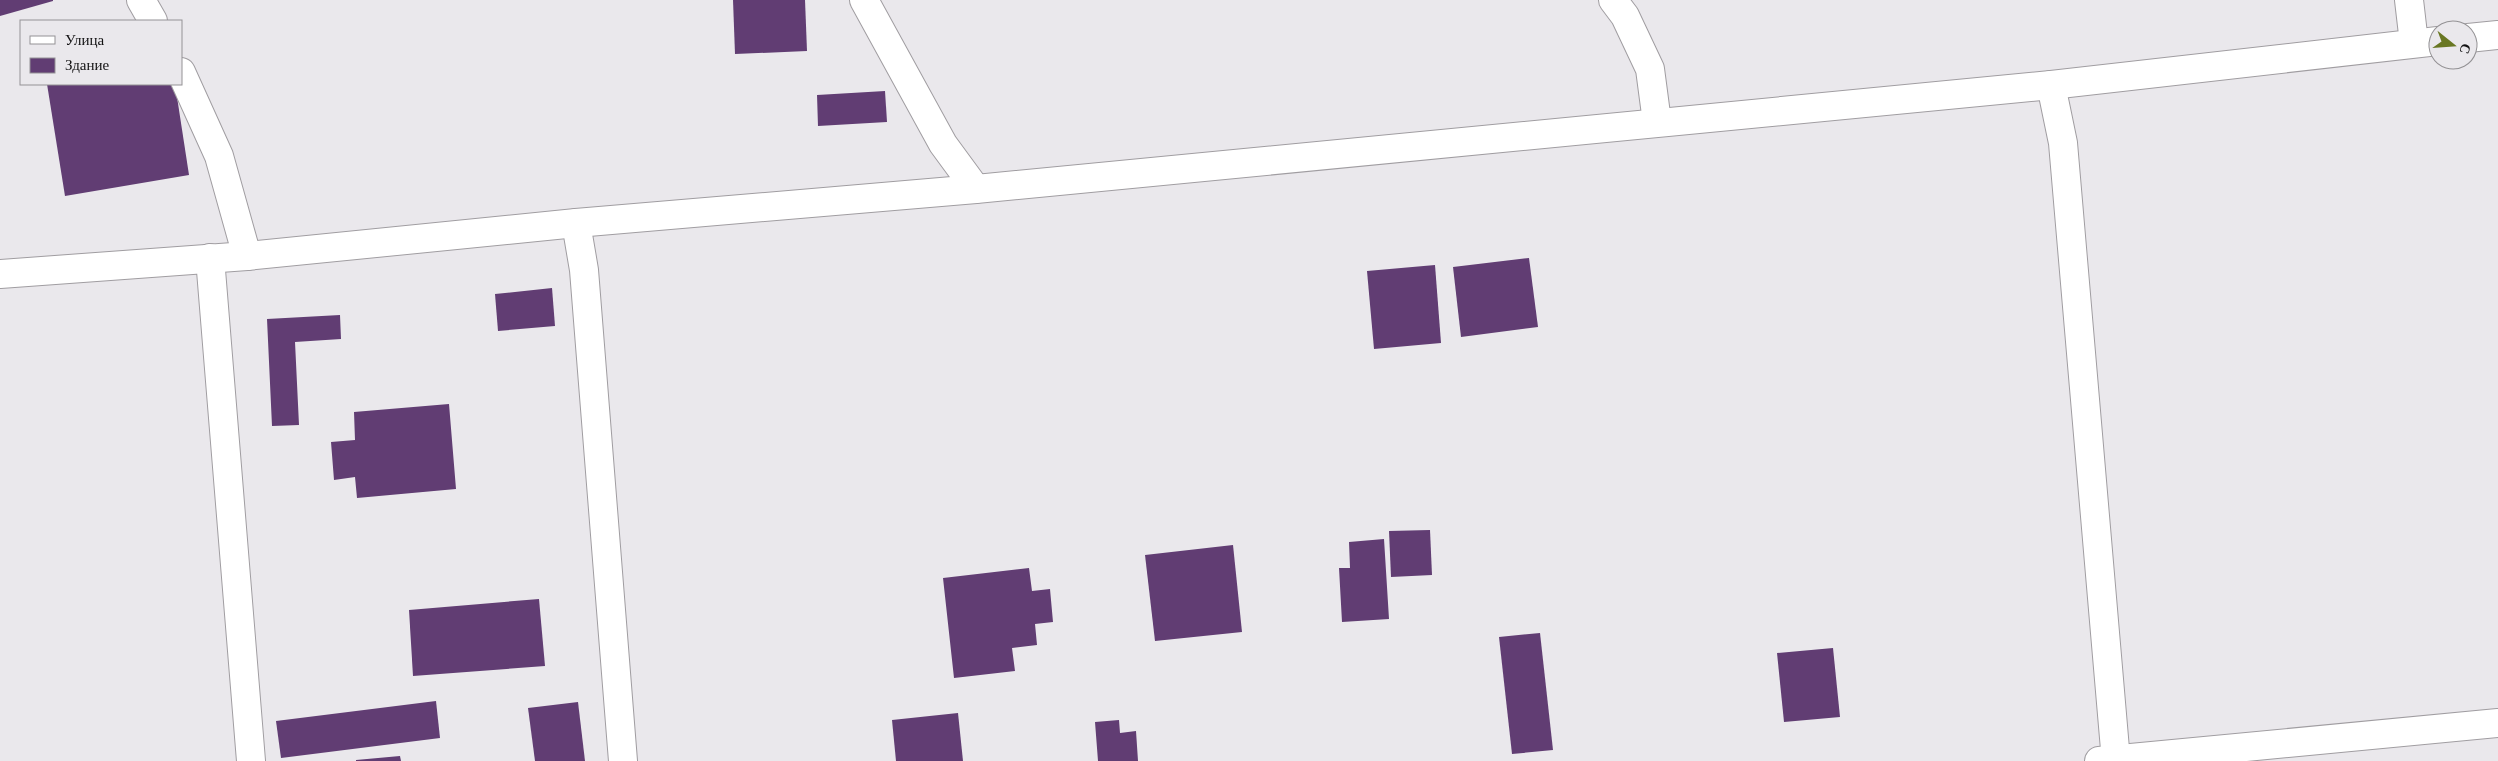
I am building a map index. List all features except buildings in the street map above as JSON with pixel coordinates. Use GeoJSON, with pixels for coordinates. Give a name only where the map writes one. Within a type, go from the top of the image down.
{"type":"FeatureCollection","features":[{"type":"Feature","properties":{"kind":"street"},"geometry":{"type":"LineString","coordinates":[[141,0],[152,20]]}},
{"type":"Feature","properties":{"kind":"street"},"geometry":{"type":"LineString","coordinates":[[864,0],[943,144],[976,189]]}},
{"type":"Feature","properties":{"kind":"street"},"geometry":{"type":"LineString","coordinates":[[1613,0],[1625,16],[1650,69],[1657,122]]}},
{"type":"Feature","properties":{"kind":"street"},"geometry":{"type":"LineString","coordinates":[[0,274],[247,256],[576,223],[976,189],[2051,85],[2426,42],[2409,0]]}},
{"type":"Feature","properties":{"kind":"street"},"geometry":{"type":"LineString","coordinates":[[2478,37],[2498,35]]}},
{"type":"Feature","properties":{"kind":"street"},"geometry":{"type":"LineString","coordinates":[[182,74],[219,156],[247,256]]}},
{"type":"Feature","properties":{"kind":"street"},"geometry":{"type":"LineString","coordinates":[[2051,85],[2063,143],[2110,760],[2498,723]]}},
{"type":"Feature","properties":{"kind":"street"},"geometry":{"type":"LineString","coordinates":[[576,223],[584,270],[623,761]]}},
{"type":"Feature","properties":{"kind":"street"},"geometry":{"type":"LineString","coordinates":[[210,258],[251,761]]}}]}
